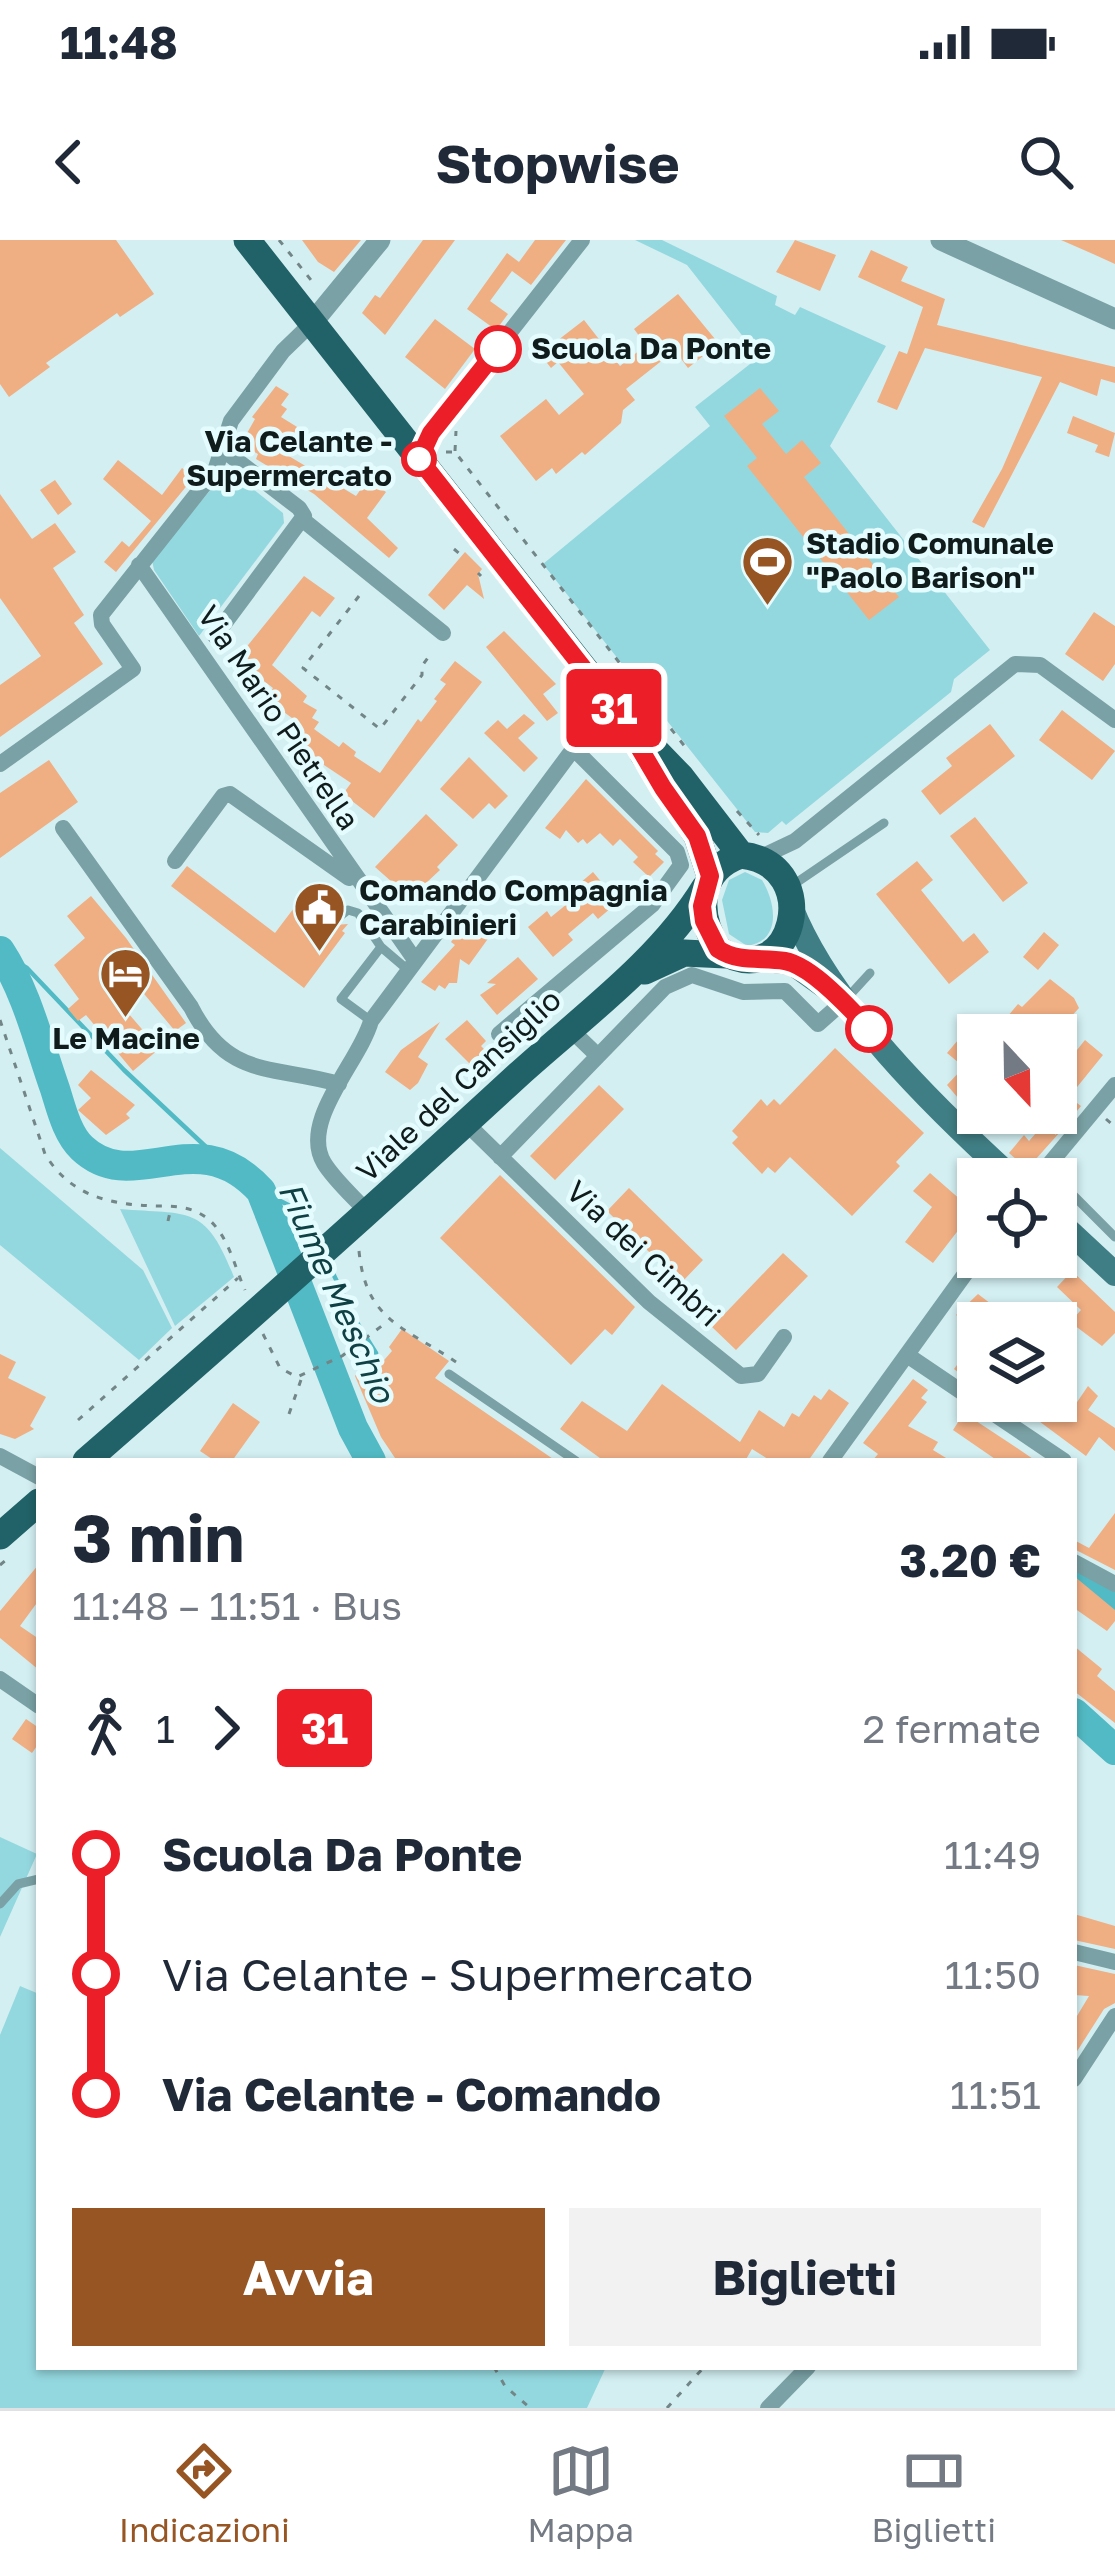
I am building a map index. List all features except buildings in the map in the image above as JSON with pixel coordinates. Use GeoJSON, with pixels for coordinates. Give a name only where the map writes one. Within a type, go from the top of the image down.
{"type":"FeatureCollection","features":[{"type":"Feature","properties":{"kind":"main road"},"geometry":{"type":"LineString","coordinates":[[247,240],[312,323],[432,456],[614,708],[697,836],[708,881],[704,921],[718,949],[726,955],[792,963],[844,1001]]}},
{"type":"Feature","properties":{"kind":"main road"},"geometry":{"type":"LineString","coordinates":[[614,708],[778,869],[801,932],[844,1001],[956,1128],[990,1158]]}},
{"type":"Feature","properties":{"kind":"main road"},"geometry":{"type":"LineString","coordinates":[[708,881],[728,860],[757,851]]}},
{"type":"Feature","properties":{"kind":"main road","name":"Viale del Cansiglio"},"geometry":{"type":"LineString","coordinates":[[89,1458],[277,1295],[347,1244],[369,1214],[676,928],[708,881]]}},
{"type":"Feature","properties":{"kind":"main road"},"geometry":{"type":"LineString","coordinates":[[755,959],[779,948],[790,928],[788,892]]}},
{"type":"Feature","properties":{"kind":"main road","name":"Viale del Cansiglio"},"geometry":{"type":"LineString","coordinates":[[606,996],[674,956],[692,952],[726,955]]}},
{"type":"Feature","properties":{"kind":"main road"},"geometry":{"type":"LineString","coordinates":[[1077,1236],[1109,1263]]}},
{"type":"Feature","properties":{"kind":"main road"},"geometry":{"type":"LineString","coordinates":[[0,1536],[36,1505]]}},
{"type":"Feature","properties":{"kind":"street"},"geometry":{"type":"LineString","coordinates":[[0,764],[133,670],[100,620],[103,610],[214,471],[231,421],[283,351],[380,240]]}},
{"type":"Feature","properties":{"kind":"street"},"geometry":{"type":"LineString","coordinates":[[432,456],[431,433],[582,240]]}},
{"type":"Feature","properties":{"kind":"street"},"geometry":{"type":"LineString","coordinates":[[940,240],[1115,319]]}},
{"type":"Feature","properties":{"kind":"street"},"geometry":{"type":"LineString","coordinates":[[222,449],[299,508],[303,520],[443,633]]}},
{"type":"Feature","properties":{"kind":"street"},"geometry":{"type":"LineString","coordinates":[[215,636],[303,520]]}},
{"type":"Feature","properties":{"kind":"street","name":"Via Mario Pietrella"},"geometry":{"type":"LineString","coordinates":[[139,565],[411,965]]}},
{"type":"Feature","properties":{"kind":"street"},"geometry":{"type":"LineString","coordinates":[[757,851],[795,841],[1015,664],[1040,665],[1115,719]]}},
{"type":"Feature","properties":{"kind":"street"},"geometry":{"type":"LineString","coordinates":[[369,1214],[327,1168],[317,1144],[324,1114],[365,1043],[371,1021],[411,965],[572,747],[614,708]]}},
{"type":"Feature","properties":{"kind":"street"},"geometry":{"type":"LineString","coordinates":[[500,1034],[652,905],[681,866],[677,852],[572,747]]}},
{"type":"Feature","properties":{"kind":"street"},"geometry":{"type":"LineString","coordinates":[[176,861],[230,794],[360,886]]}},
{"type":"Feature","properties":{"kind":"street"},"geometry":{"type":"LineString","coordinates":[[63,828],[208,1037],[266,1072],[339,1084]]}},
{"type":"Feature","properties":{"kind":"street"},"geometry":{"type":"LineString","coordinates":[[788,892],[795,841]]}},
{"type":"Feature","properties":{"kind":"street"},"geometry":{"type":"LineString","coordinates":[[500,1157],[665,987],[684,976],[707,978],[743,992],[785,991],[818,1024],[844,1001]]}},
{"type":"Feature","properties":{"kind":"street"},"geometry":{"type":"LineString","coordinates":[[569,1028],[598,1056]]}},
{"type":"Feature","properties":{"kind":"street"},"geometry":{"type":"LineString","coordinates":[[1054,1158],[1115,1085]]}},
{"type":"Feature","properties":{"kind":"street","name":"Via dei Cimbri"},"geometry":{"type":"LineString","coordinates":[[466,1123],[650,1303],[741,1376],[758,1375],[784,1337]]}},
{"type":"Feature","properties":{"kind":"street"},"geometry":{"type":"LineString","coordinates":[[832,1458],[962,1278]]}},
{"type":"Feature","properties":{"kind":"street"},"geometry":{"type":"LineString","coordinates":[[907,1355],[1060,1458]]}},
{"type":"Feature","properties":{"kind":"street"},"geometry":{"type":"LineString","coordinates":[[0,1456],[36,1475]]}},
{"type":"Feature","properties":{"kind":"street"},"geometry":{"type":"LineString","coordinates":[[1077,1564],[1115,1584]]}},
{"type":"Feature","properties":{"kind":"street"},"geometry":{"type":"LineString","coordinates":[[0,1679],[36,1704]]}},
{"type":"Feature","properties":{"kind":"street"},"geometry":{"type":"LineString","coordinates":[[1077,1953],[1115,1962]]}},
{"type":"Feature","properties":{"kind":"street"},"geometry":{"type":"LineString","coordinates":[[1077,2074],[1115,2016]]}},
{"type":"Feature","properties":{"kind":"street"},"geometry":{"type":"LineString","coordinates":[[768,2408],[805,2370]]}},
{"type":"Feature","properties":{"kind":"lane"},"geometry":{"type":"LineString","coordinates":[[788,892],[884,824]]}},
{"type":"Feature","properties":{"kind":"lane"},"geometry":{"type":"LineString","coordinates":[[339,916],[347,910],[358,913],[381,947],[411,965]]}},
{"type":"Feature","properties":{"kind":"lane"},"geometry":{"type":"LineString","coordinates":[[371,1021],[341,999],[381,947]]}},
{"type":"Feature","properties":{"kind":"lane"},"geometry":{"type":"LineString","coordinates":[[844,1001],[870,973]]}},
{"type":"Feature","properties":{"kind":"lane"},"geometry":{"type":"LineString","coordinates":[[1077,1199],[1115,1237]]}},
{"type":"Feature","properties":{"kind":"lane"},"geometry":{"type":"LineString","coordinates":[[448,1374],[572,1458]]}},
{"type":"Feature","properties":{"kind":"lane"},"geometry":{"type":"LineString","coordinates":[[0,1904],[18,1884],[36,1881]]}},
{"type":"Feature","properties":{"kind":"path"},"geometry":{"type":"LineString","coordinates":[[279,240],[315,285]]}},
{"type":"Feature","properties":{"kind":"path"},"geometry":{"type":"LineString","coordinates":[[432,456],[455,452],[696,762]]}},
{"type":"Feature","properties":{"kind":"path"},"geometry":{"type":"LineString","coordinates":[[454,549],[462,556]]}},
{"type":"Feature","properties":{"kind":"path"},"geometry":{"type":"LineString","coordinates":[[359,596],[303,668],[380,729],[422,675],[432,652]]}},
{"type":"Feature","properties":{"kind":"path"},"geometry":{"type":"LineString","coordinates":[[725,799],[761,838],[757,851]]}},
{"type":"Feature","properties":{"kind":"path"},"geometry":{"type":"LineString","coordinates":[[0,1020],[53,1168],[99,1200],[189,1209],[211,1222],[226,1244],[245,1292]]}},
{"type":"Feature","properties":{"kind":"path"},"geometry":{"type":"LineString","coordinates":[[168,1221],[171,1206]]}},
{"type":"Feature","properties":{"kind":"path"},"geometry":{"type":"LineString","coordinates":[[262,1334],[280,1368],[291,1376],[342,1356],[388,1321],[372,1303],[347,1244]]}},
{"type":"Feature","properties":{"kind":"path"},"geometry":{"type":"LineString","coordinates":[[78,1420],[239,1277]]}},
{"type":"Feature","properties":{"kind":"path"},"geometry":{"type":"LineString","coordinates":[[289,1414],[305,1374]]}},
{"type":"Feature","properties":{"kind":"path"},"geometry":{"type":"LineString","coordinates":[[496,2370],[505,2386],[530,2408]]}},
{"type":"Feature","properties":{"kind":"path"},"geometry":{"type":"LineString","coordinates":[[668,2408],[701,2370]]}},
{"type":"Feature","properties":{"kind":"shaded area","name":"Stadio Comunale \"Paolo Barison\""},"geometry":{"type":"Polygon","coordinates":[[[635,240],[662,240],[777,296],[775,305],[795,315],[800,307],[886,346],[830,446],[990,650],[954,679],[951,692],[786,825],[782,821],[768,833],[755,832],[543,564],[710,426],[695,407],[759,357],[687,265],[635,240]]]}},
{"type":"Feature","properties":{"kind":"shaded area"},"geometry":{"type":"Polygon","coordinates":[[[228,469],[283,513],[284,523],[199,636],[152,560],[228,469]]]}},
{"type":"Feature","properties":{"kind":"shaded area"},"geometry":{"type":"Polygon","coordinates":[[[745,872],[762,880],[773,910],[766,937],[747,946],[729,934],[722,900],[729,880],[745,872]]]}},
{"type":"Feature","properties":{"kind":"shaded area"},"geometry":{"type":"Polygon","coordinates":[[[0,1148],[143,1270],[172,1328],[139,1360],[0,1245],[0,1148]]]}},
{"type":"Feature","properties":{"kind":"shaded area"},"geometry":{"type":"Polygon","coordinates":[[[120,1209],[193,1218],[214,1236],[234,1277],[175,1326],[120,1209]]]}},
{"type":"Feature","properties":{"kind":"shaded area"},"geometry":{"type":"Polygon","coordinates":[[[0,1837],[36,1856],[0,1937],[0,1837]]]}},
{"type":"Feature","properties":{"kind":"shaded area"},"geometry":{"type":"Polygon","coordinates":[[[20,1986],[36,1993],[36,2370],[605,2370],[587,2408],[0,2408],[0,2035],[20,1986]]]}},
{"type":"Feature","properties":{"kind":"waterway","name":"Fiume Meschio"},"geometry":{"type":"LineString","coordinates":[[0,951],[25,1001],[65,1120],[82,1148],[102,1161],[123,1166],[213,1161],[237,1171],[261,1191],[353,1428],[369,1458]]}},
{"type":"Feature","properties":{"kind":"waterway"},"geometry":{"type":"LineString","coordinates":[[0,952],[27,968],[124,1070],[221,1161]]}},
{"type":"Feature","properties":{"kind":"waterway"},"geometry":{"type":"LineString","coordinates":[[261,1191],[298,1210],[318,1242]]}},
{"type":"Feature","properties":{"kind":"waterway"},"geometry":{"type":"LineString","coordinates":[[328,1263],[376,1353]]}},
{"type":"Feature","properties":{"kind":"waterway"},"geometry":{"type":"LineString","coordinates":[[1077,1574],[1115,1595]]}},
{"type":"Feature","properties":{"kind":"waterway","name":"Fiume Meschio"},"geometry":{"type":"LineString","coordinates":[[1077,1716],[1115,1750]]}},
{"type":"Feature","properties":{"kind":"bus line","name":"31"},"geometry":{"type":"LineString","coordinates":[[498,349],[431,433],[419,459],[620,715],[697,836],[710,876],[702,906],[704,921],[718,949],[741,959],[799,966],[844,1001],[869,1029]]}},
{"type":"Feature","properties":{"kind":"place","name":"Scuola Da Ponte"},"geometry":{"type":"Point","coordinates":[498,349]}},
{"type":"Feature","properties":{"kind":"place","name":"Via Celante - Supermercato"},"geometry":{"type":"Point","coordinates":[419,459]}},
{"type":"Feature","properties":{"kind":"place","name":"Stadio Comunale \"Paolo Barison\""},"geometry":{"type":"Point","coordinates":[767,607]}},
{"type":"Feature","properties":{"kind":"place","name":"Comando Compagnia Carabinieri"},"geometry":{"type":"Point","coordinates":[320,954]}},
{"type":"Feature","properties":{"kind":"place","name":"Le Macine"},"geometry":{"type":"Point","coordinates":[126,1020]}}]}
